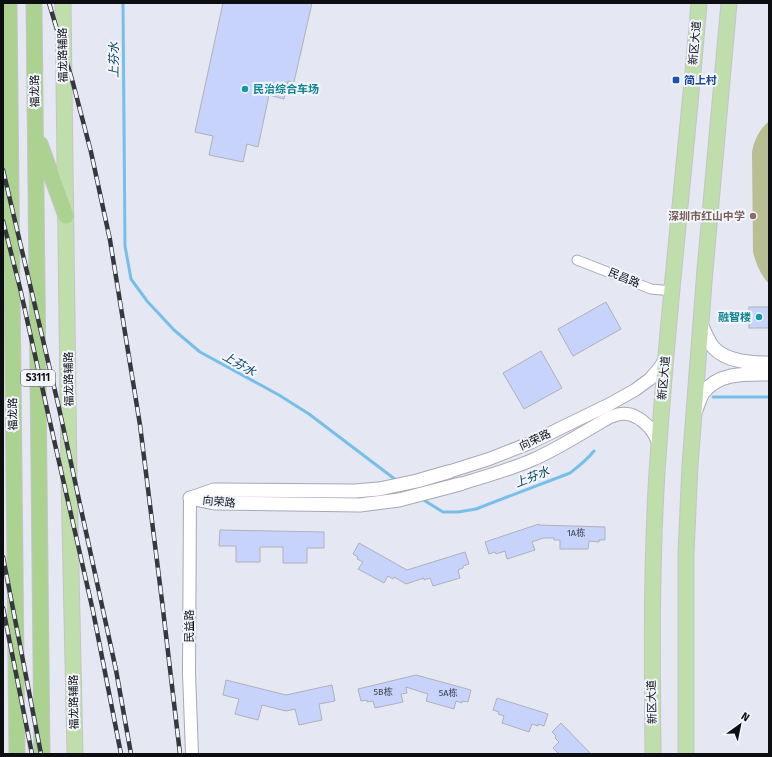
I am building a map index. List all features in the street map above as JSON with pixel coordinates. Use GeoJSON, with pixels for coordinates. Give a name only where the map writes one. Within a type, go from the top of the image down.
{"type":"FeatureCollection","features":[{"type":"Feature","properties":{"kind":"highway","name":"福龙路"},"geometry":{"type":"LineString","coordinates":[[9,3],[17,754]]}},
{"type":"Feature","properties":{"kind":"highway","name":"福龙路"},"geometry":{"type":"LineString","coordinates":[[34,3],[42,754]]}},
{"type":"Feature","properties":{"kind":"highway"},"geometry":{"type":"LineString","coordinates":[[36,131],[66,216]]}},
{"type":"Feature","properties":{"kind":"main road","name":"福龙路辅路"},"geometry":{"type":"LineString","coordinates":[[63,3],[75,754]]}},
{"type":"Feature","properties":{"kind":"main road","name":"新区大道"},"geometry":{"type":"LineString","coordinates":[[653,754],[652,595],[659,445],[699,3]]}},
{"type":"Feature","properties":{"kind":"main road"},"geometry":{"type":"LineString","coordinates":[[686,754],[686,553],[690,465],[705,270],[729,3]]}},
{"type":"Feature","properties":{"kind":"main road"},"geometry":{"type":"LineString","coordinates":[[701,325],[713,346],[723,355],[743,361],[769,363]]}},
{"type":"Feature","properties":{"kind":"main road"},"geometry":{"type":"LineString","coordinates":[[694,413],[703,393],[722,378],[742,374],[769,374]]}},
{"type":"Feature","properties":{"kind":"main road","name":"向荣路"},"geometry":{"type":"LineString","coordinates":[[190,498],[214,490],[355,491],[379,489],[417,481],[448,472]]}},
{"type":"Feature","properties":{"kind":"main road","name":"向荣路"},"geometry":{"type":"LineString","coordinates":[[190,498],[214,503],[360,505],[399,500],[460,484]]}},
{"type":"Feature","properties":{"kind":"street","name":"民昌路"},"geometry":{"type":"LineString","coordinates":[[577,260],[651,289],[672,291]]}},
{"type":"Feature","properties":{"kind":"street","name":"向荣路"},"geometry":{"type":"LineString","coordinates":[[448,472],[489,459],[530,443],[610,404],[635,390],[650,379],[661,366],[666,355]]}},
{"type":"Feature","properties":{"kind":"street","name":"向荣路"},"geometry":{"type":"LineString","coordinates":[[460,484],[532,460],[618,414],[629,414],[639,419],[653,433],[659,445]]}},
{"type":"Feature","properties":{"kind":"street","name":"民益路"},"geometry":{"type":"LineString","coordinates":[[190,498],[189,673],[192,754]]}},
{"type":"Feature","properties":{"kind":"green space"},"geometry":{"type":"Polygon","coordinates":[[[769,121],[769,284],[759,269],[753,252],[752,152],[758,135],[769,121]]]}},
{"type":"Feature","properties":{"kind":"building","name":"民治综合车场"},"geometry":{"type":"Polygon","coordinates":[[[223,3],[312,3],[294,82],[288,81],[284,99],[269,95],[258,147],[247,144],[243,162],[209,155],[213,136],[195,132],[223,3]]]}},
{"type":"Feature","properties":{"kind":"building"},"geometry":{"type":"Polygon","coordinates":[[[606,302],[621,329],[573,356],[558,329],[606,302]]]}},
{"type":"Feature","properties":{"kind":"building","name":"融智楼"},"geometry":{"type":"Polygon","coordinates":[[[749,307],[769,307],[769,328],[749,328],[749,307]]]}},
{"type":"Feature","properties":{"kind":"building"},"geometry":{"type":"Polygon","coordinates":[[[541,351],[562,388],[524,409],[503,373],[541,351]]]}},
{"type":"Feature","properties":{"kind":"building"},"geometry":{"type":"Polygon","coordinates":[[[539,524],[605,527],[605,540],[599,540],[599,542],[589,541],[588,549],[560,549],[560,540],[554,540],[554,538],[543,538],[532,542],[535,550],[507,559],[505,551],[496,554],[495,552],[489,554],[485,542],[539,524]]]}},
{"type":"Feature","properties":{"kind":"building"},"geometry":{"type":"Polygon","coordinates":[[[220,530],[324,532],[324,548],[307,548],[307,563],[283,563],[283,547],[260,547],[260,562],[236,562],[236,546],[219,546],[220,530]]]}},
{"type":"Feature","properties":{"kind":"building"},"geometry":{"type":"Polygon","coordinates":[[[359,543],[407,570],[465,552],[469,564],[458,570],[460,578],[433,586],[430,578],[424,580],[424,578],[406,584],[394,577],[393,579],[388,576],[384,583],[358,569],[363,562],[357,559],[358,557],[353,554],[359,543]]]}},
{"type":"Feature","properties":{"kind":"building"},"geometry":{"type":"Polygon","coordinates":[[[416,675],[471,690],[468,702],[462,701],[462,703],[456,701],[454,709],[426,701],[428,694],[406,687],[407,693],[401,694],[403,702],[375,708],[373,701],[361,701],[358,689],[416,675]]]}},
{"type":"Feature","properties":{"kind":"building"},"geometry":{"type":"Polygon","coordinates":[[[226,680],[286,695],[332,685],[335,701],[319,704],[322,720],[299,725],[295,709],[286,711],[262,705],[258,720],[235,714],[239,699],[223,695],[226,680]]]}},
{"type":"Feature","properties":{"kind":"building"},"geometry":{"type":"Polygon","coordinates":[[[497,698],[548,714],[544,726],[532,724],[529,732],[502,723],[504,716],[493,710],[497,698]]]}},
{"type":"Feature","properties":{"kind":"building"},"geometry":{"type":"Polygon","coordinates":[[[561,723],[591,754],[559,754],[553,748],[559,742],[552,732],[561,723]]]}},
{"type":"Feature","properties":{"kind":"waterway","name":"上芬水"},"geometry":{"type":"LineString","coordinates":[[123,3],[125,246],[131,279],[147,301],[174,330],[200,352],[279,395],[309,414],[396,480]]}},
{"type":"Feature","properties":{"kind":"waterway","name":"上芬水"},"geometry":{"type":"LineString","coordinates":[[713,397],[769,397]]}},
{"type":"Feature","properties":{"kind":"waterway","name":"上芬水"},"geometry":{"type":"LineString","coordinates":[[422,499],[443,512],[458,512],[476,509],[570,473],[586,460],[594,451]]}},
{"type":"Feature","properties":{"kind":"railway"},"geometry":{"type":"LineString","coordinates":[[49,3],[73,83],[91,152],[110,240],[140,425],[180,754]]}},
{"type":"Feature","properties":{"kind":"railway"},"geometry":{"type":"LineString","coordinates":[[3,170],[59,408],[116,670],[131,754]]}},
{"type":"Feature","properties":{"kind":"railway"},"geometry":{"type":"LineString","coordinates":[[3,221],[20,288],[93,611],[121,754]]}},
{"type":"Feature","properties":{"kind":"railway"},"geometry":{"type":"LineString","coordinates":[[3,557],[41,754]]}},
{"type":"Feature","properties":{"kind":"railway"},"geometry":{"type":"LineString","coordinates":[[3,608],[32,754]]}},
{"type":"Feature","properties":{"kind":"place","name":"简上村"},"geometry":{"type":"Point","coordinates":[676,80]}},
{"type":"Feature","properties":{"kind":"place","name":"民治综合车场"},"geometry":{"type":"Point","coordinates":[245,89]}},
{"type":"Feature","properties":{"kind":"place","name":"深圳市红山中学"},"geometry":{"type":"Point","coordinates":[753,216]}},
{"type":"Feature","properties":{"kind":"place","name":"融智楼"},"geometry":{"type":"Point","coordinates":[759,317]}}]}
